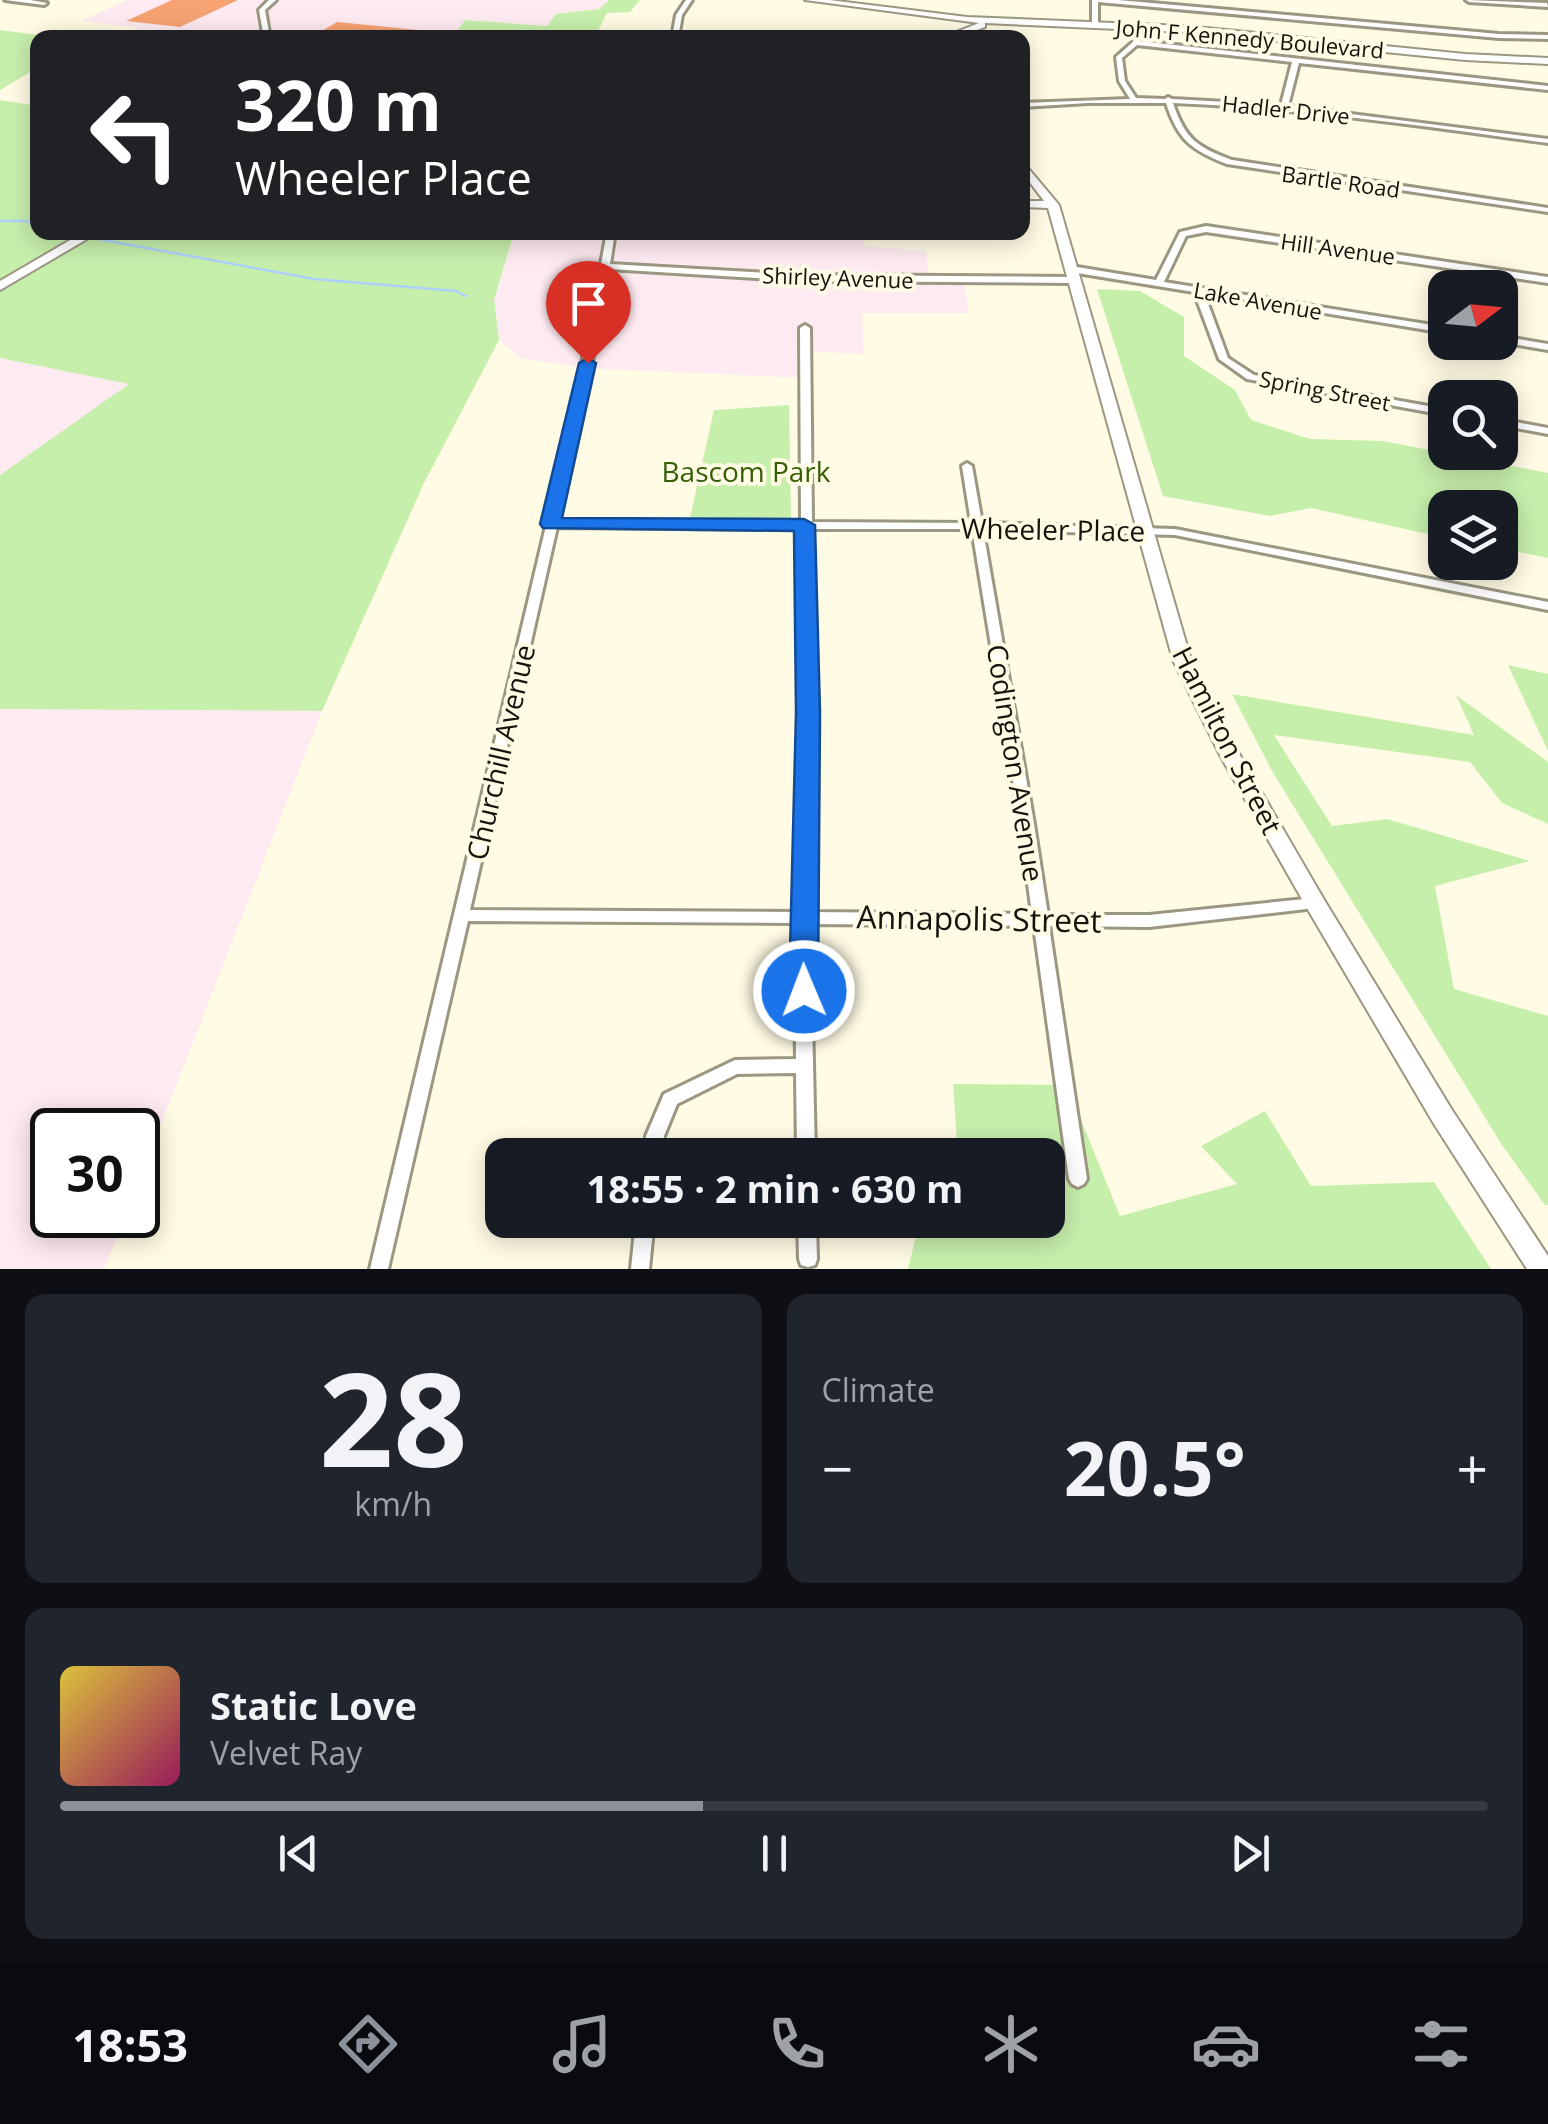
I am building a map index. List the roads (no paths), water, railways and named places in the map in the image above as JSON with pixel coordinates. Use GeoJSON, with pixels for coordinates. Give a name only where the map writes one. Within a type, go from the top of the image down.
{"type":"FeatureCollection","features":[{"type":"Feature","properties":{"kind":"main road","name":"John F Kennedy Boulevard"},"geometry":{"type":"LineString","coordinates":[[810,0],[1548,61]]}},
{"type":"Feature","properties":{"kind":"main road"},"geometry":{"type":"LineString","coordinates":[[948,30],[956,11]]}},
{"type":"Feature","properties":{"kind":"main road"},"geometry":{"type":"LineString","coordinates":[[966,30],[977,26],[1057,23]]}},
{"type":"Feature","properties":{"kind":"main road","name":"Hamilton Street"},"geometry":{"type":"LineString","coordinates":[[1030,175],[1053,205],[1182,660],[1231,757],[1315,903],[1443,1116],[1542,1269]]}},
{"type":"Feature","properties":{"kind":"main road"},"geometry":{"type":"LineString","coordinates":[[1030,204],[1053,205]]}},
{"type":"Feature","properties":{"kind":"main road"},"geometry":{"type":"LineString","coordinates":[[0,286],[79,240]]}},
{"type":"Feature","properties":{"kind":"street"},"geometry":{"type":"LineString","coordinates":[[8,0],[44,3]]}},
{"type":"Feature","properties":{"kind":"street"},"geometry":{"type":"LineString","coordinates":[[266,30],[262,10],[274,0]]}},
{"type":"Feature","properties":{"kind":"street"},"geometry":{"type":"LineString","coordinates":[[677,30],[680,14],[689,0]]}},
{"type":"Feature","properties":{"kind":"street"},"geometry":{"type":"LineString","coordinates":[[1096,24],[1096,0],[1498,36],[1548,37]]}},
{"type":"Feature","properties":{"kind":"street"},"geometry":{"type":"LineString","coordinates":[[1469,0],[1546,5]]}},
{"type":"Feature","properties":{"kind":"street"},"geometry":{"type":"LineString","coordinates":[[1132,98],[1122,81],[1119,57],[1136,43],[1138,26]]}},
{"type":"Feature","properties":{"kind":"street"},"geometry":{"type":"LineString","coordinates":[[1136,43],[1548,88]]}},
{"type":"Feature","properties":{"kind":"street"},"geometry":{"type":"LineString","coordinates":[[1284,107],[1296,61]]}},
{"type":"Feature","properties":{"kind":"street","name":"Hadler Drive"},"geometry":{"type":"LineString","coordinates":[[1030,104],[1168,98],[1284,107],[1548,140]]}},
{"type":"Feature","properties":{"kind":"street","name":"Bartle Road"},"geometry":{"type":"LineString","coordinates":[[1168,98],[1178,134],[1230,162],[1548,210]]}},
{"type":"Feature","properties":{"kind":"street","name":"Hill Avenue"},"geometry":{"type":"LineString","coordinates":[[1158,283],[1183,234],[1206,229],[1548,280]]}},
{"type":"Feature","properties":{"kind":"street","name":"Churchill Avenue"},"geometry":{"type":"LineString","coordinates":[[380,1269],[575,427],[609,240]]}},
{"type":"Feature","properties":{"kind":"street","name":"Shirley Avenue"},"geometry":{"type":"LineString","coordinates":[[603,266],[806,278],[1072,275]]}},
{"type":"Feature","properties":{"kind":"street","name":"Lake Avenue"},"geometry":{"type":"LineString","coordinates":[[1072,275],[1158,283],[1428,327]]}},
{"type":"Feature","properties":{"kind":"street","name":"Spring Street"},"geometry":{"type":"LineString","coordinates":[[1198,290],[1224,359],[1251,377],[1428,409]]}},
{"type":"Feature","properties":{"kind":"street"},"geometry":{"type":"LineString","coordinates":[[804,328],[808,712],[802,916],[806,1138]]}},
{"type":"Feature","properties":{"kind":"street"},"geometry":{"type":"LineString","coordinates":[[1518,342],[1548,347]]}},
{"type":"Feature","properties":{"kind":"street"},"geometry":{"type":"LineString","coordinates":[[1518,425],[1548,431]]}},
{"type":"Feature","properties":{"kind":"street","name":"Codington Avenue"},"geometry":{"type":"LineString","coordinates":[[967,466],[1078,1179]]}},
{"type":"Feature","properties":{"kind":"street","name":"Wheeler Place"},"geometry":{"type":"LineString","coordinates":[[550,524],[978,526],[1144,531],[1204,536],[1548,606]]}},
{"type":"Feature","properties":{"kind":"street","name":"Annapolis Street"},"geometry":{"type":"LineString","coordinates":[[463,915],[1178,920],[1315,903]]}},
{"type":"Feature","properties":{"kind":"street"},"geometry":{"type":"LineString","coordinates":[[655,1138],[670,1099],[735,1067],[805,1066]]}},
{"type":"Feature","properties":{"kind":"street"},"geometry":{"type":"LineString","coordinates":[[640,1269],[644,1238]]}},
{"type":"Feature","properties":{"kind":"street"},"geometry":{"type":"LineString","coordinates":[[807,1238],[808,1259]]}},
{"type":"Feature","properties":{"kind":"waterway"},"geometry":{"type":"LineString","coordinates":[[0,221],[30,223]]}},
{"type":"Feature","properties":{"kind":"waterway"},"geometry":{"type":"LineString","coordinates":[[103,240],[314,279],[456,291],[466,296]]}},
{"type":"Feature","properties":{"kind":"park label","name":"Bascom Park"},"geometry":{"type":"Point","coordinates":[746,471]}}]}
